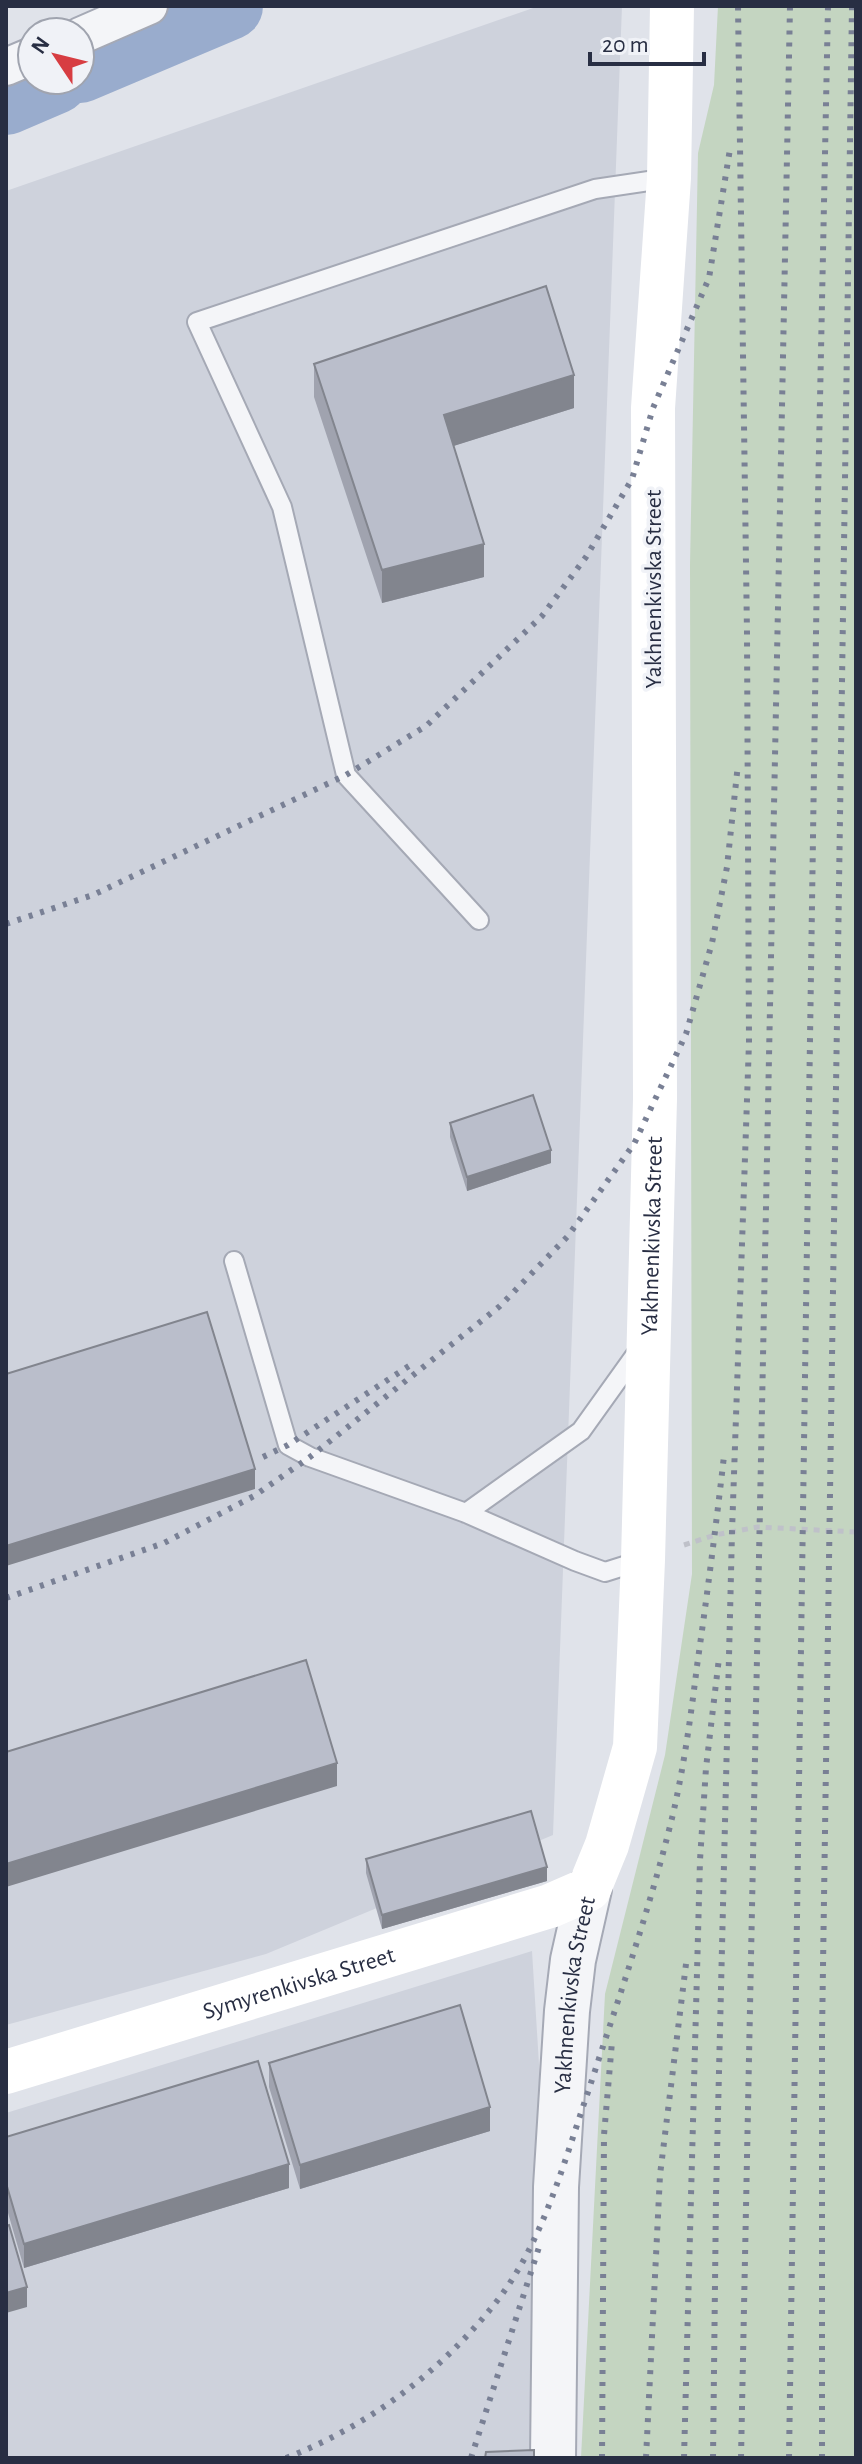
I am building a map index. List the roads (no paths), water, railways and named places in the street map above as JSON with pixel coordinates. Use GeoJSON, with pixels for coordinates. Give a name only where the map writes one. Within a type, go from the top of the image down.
{"type":"FeatureCollection","features":[{"type":"Feature","properties":{"kind":"main road","name":"Yakhnenkivska Street"},"geometry":{"type":"LineString","coordinates":[[589,1889],[607,1845],[635,1747],[655,1099],[653,408],[669,178],[672,6]]}},
{"type":"Feature","properties":{"kind":"main road","name":"Symyrenkivska Street"},"geometry":{"type":"LineString","coordinates":[[6,2072],[550,1906],[589,1889]]}},
{"type":"Feature","properties":{"kind":"street"},"geometry":{"type":"LineString","coordinates":[[96,29],[149,6]]}},
{"type":"Feature","properties":{"kind":"street","name":"Yakhnenkivska Street"},"geometry":{"type":"LineString","coordinates":[[553,2458],[556,2187],[567,2011],[573,1960],[589,1889]]}},
{"type":"Feature","properties":{"kind":"lane"},"geometry":{"type":"LineString","coordinates":[[479,920],[346,775],[282,507],[197,322],[595,189],[669,178]]}},
{"type":"Feature","properties":{"kind":"lane"},"geometry":{"type":"LineString","coordinates":[[234,1261],[288,1445],[310,1457],[466,1513],[605,1572],[643,1560]]}},
{"type":"Feature","properties":{"kind":"lane"},"geometry":{"type":"LineString","coordinates":[[466,1513],[581,1431],[650,1334]]}},
{"type":"Feature","properties":{"kind":"waterway"},"geometry":{"type":"LineString","coordinates":[[96,62],[229,6]]}},
{"type":"Feature","properties":{"kind":"waterway"},"geometry":{"type":"LineString","coordinates":[[6,101],[18,96]]}},
{"type":"Feature","properties":{"kind":"railway"},"geometry":{"type":"LineString","coordinates":[[713,2458],[732,1532],[749,1042],[738,6]]}},
{"type":"Feature","properties":{"kind":"railway"},"geometry":{"type":"LineString","coordinates":[[741,2458],[790,6]]}},
{"type":"Feature","properties":{"kind":"railway"},"geometry":{"type":"LineString","coordinates":[[789,2458],[828,6]]}},
{"type":"Feature","properties":{"kind":"railway"},"geometry":{"type":"LineString","coordinates":[[822,2458],[822,2034],[852,6]]}},
{"type":"Feature","properties":{"kind":"railway"},"geometry":{"type":"LineString","coordinates":[[6,924],[93,895],[346,775],[426,726],[542,616],[586,557],[632,479],[653,408],[709,278],[730,149]]}},
{"type":"Feature","properties":{"kind":"railway"},"geometry":{"type":"LineString","coordinates":[[6,1598],[164,1543],[254,1496],[310,1457],[500,1306],[568,1236],[634,1144],[686,1034],[712,943],[727,867],[738,764]]}},
{"type":"Feature","properties":{"kind":"railway"},"geometry":{"type":"LineString","coordinates":[[263,1457],[288,1445],[409,1366]]}},
{"type":"Feature","properties":{"kind":"railway"},"geometry":{"type":"LineString","coordinates":[[286,2458],[347,2430],[428,2373],[497,2301],[540,2227],[622,1989],[673,1814],[690,1722],[724,1456]]}},
{"type":"Feature","properties":{"kind":"railway"},"geometry":{"type":"LineString","coordinates":[[684,2458],[700,1860],[706,1768],[719,1658]]}},
{"type":"Feature","properties":{"kind":"railway"},"geometry":{"type":"LineString","coordinates":[[646,2458],[660,2175],[687,1956]]}},
{"type":"Feature","properties":{"kind":"railway"},"geometry":{"type":"LineString","coordinates":[[602,2458],[604,2135],[612,2042]]}},
{"type":"Feature","properties":{"kind":"railway"},"geometry":{"type":"LineString","coordinates":[[471,2458],[541,2241]]}}]}
